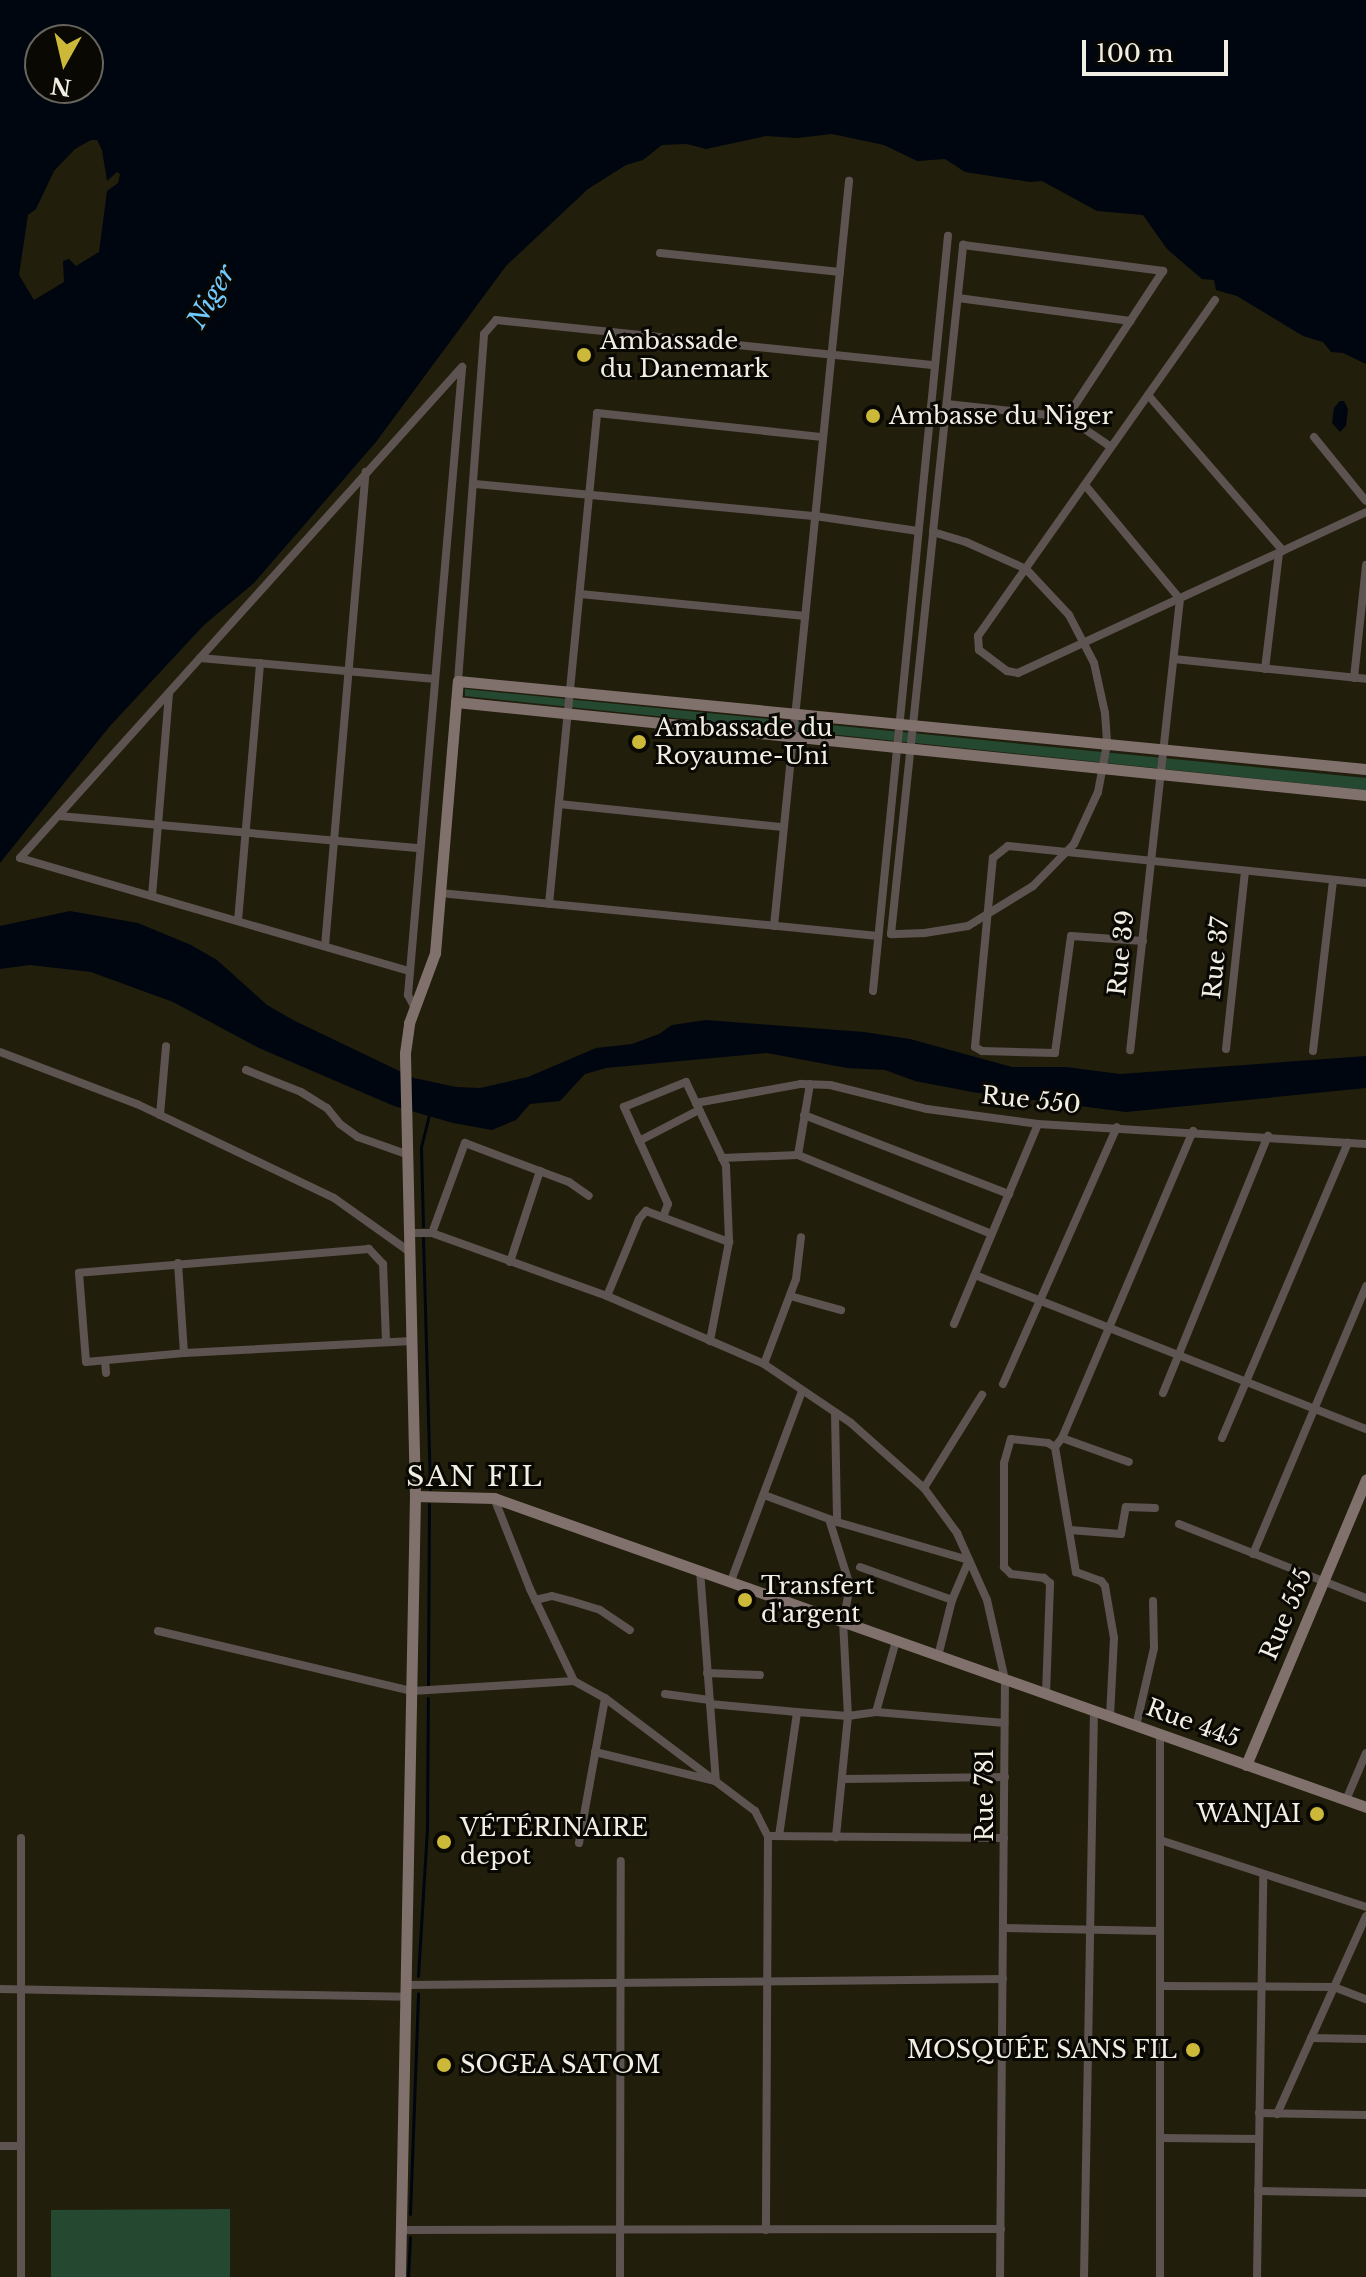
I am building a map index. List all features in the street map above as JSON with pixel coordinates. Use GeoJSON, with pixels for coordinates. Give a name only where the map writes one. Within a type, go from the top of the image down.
{"type":"FeatureCollection","features":[{"type":"Feature","properties":{"kind":"street"},"geometry":{"type":"LineString","coordinates":[[774,926],[849,181]]}},
{"type":"Feature","properties":{"kind":"street"},"geometry":{"type":"LineString","coordinates":[[873,991],[948,236]]}},
{"type":"Feature","properties":{"kind":"street"},"geometry":{"type":"LineString","coordinates":[[933,532],[966,542],[1026,569],[1069,615],[1094,663],[1105,713],[1107,744],[1098,792],[1067,853],[1033,886],[968,926],[925,933],[891,934],[910,748],[913,725],[933,532],[947,404],[963,245],[1163,271],[1067,417]]}},
{"type":"Feature","properties":{"kind":"street"},"geometry":{"type":"LineString","coordinates":[[660,253],[840,272]]}},
{"type":"Feature","properties":{"kind":"street"},"geometry":{"type":"LineString","coordinates":[[958,298],[1130,321]]}},
{"type":"Feature","properties":{"kind":"street"},"geometry":{"type":"LineString","coordinates":[[1215,300],[978,636],[979,650],[1007,671],[1018,673],[1366,512]]}},
{"type":"Feature","properties":{"kind":"street"},"geometry":{"type":"LineString","coordinates":[[400,2277],[418,1368],[412,1341],[416,1279],[410,1252],[405,1053],[415,1008],[435,953],[475,484],[484,334],[496,320],[935,365]]}},
{"type":"Feature","properties":{"kind":"street"},"geometry":{"type":"LineString","coordinates":[[409,971],[20,858],[462,367],[409,971],[408,995],[415,1008]]}},
{"type":"Feature","properties":{"kind":"street"},"geometry":{"type":"LineString","coordinates":[[1148,395],[1281,552],[1265,669]]}},
{"type":"Feature","properties":{"kind":"street"},"geometry":{"type":"LineString","coordinates":[[947,404],[1067,417],[1111,447]]}},
{"type":"Feature","properties":{"kind":"street"},"geometry":{"type":"LineString","coordinates":[[549,904],[597,413],[823,437]]}},
{"type":"Feature","properties":{"kind":"street"},"geometry":{"type":"LineString","coordinates":[[1314,437],[1366,501]]}},
{"type":"Feature","properties":{"kind":"street"},"geometry":{"type":"LineString","coordinates":[[325,946],[366,471]]}},
{"type":"Feature","properties":{"kind":"street"},"geometry":{"type":"LineString","coordinates":[[475,484],[815,516],[918,531]]}},
{"type":"Feature","properties":{"kind":"street"},"geometry":{"type":"LineString","coordinates":[[1085,485],[1180,599]]}},
{"type":"Feature","properties":{"kind":"street"},"geometry":{"type":"LineString","coordinates":[[1354,678],[1366,565]]}},
{"type":"Feature","properties":{"kind":"street"},"geometry":{"type":"LineString","coordinates":[[580,594],[805,616]]}},
{"type":"Feature","properties":{"kind":"street","name":"Rue 39"},"geometry":{"type":"LineString","coordinates":[[1130,1050],[1180,599]]}},
{"type":"Feature","properties":{"kind":"street"},"geometry":{"type":"LineString","coordinates":[[200,658],[435,679]]}},
{"type":"Feature","properties":{"kind":"street"},"geometry":{"type":"LineString","coordinates":[[1174,659],[1366,679]]}},
{"type":"Feature","properties":{"kind":"street"},"geometry":{"type":"LineString","coordinates":[[238,921],[260,663]]}},
{"type":"Feature","properties":{"kind":"street"},"geometry":{"type":"LineString","coordinates":[[458,681],[1366,769]]}},
{"type":"Feature","properties":{"kind":"street"},"geometry":{"type":"LineString","coordinates":[[152,896],[169,692]]}},
{"type":"Feature","properties":{"kind":"street"},"geometry":{"type":"LineString","coordinates":[[456,702],[1366,795]]}},
{"type":"Feature","properties":{"kind":"street"},"geometry":{"type":"LineString","coordinates":[[559,804],[783,827]]}},
{"type":"Feature","properties":{"kind":"street"},"geometry":{"type":"LineString","coordinates":[[59,816],[420,848]]}},
{"type":"Feature","properties":{"kind":"street"},"geometry":{"type":"LineString","coordinates":[[1143,941],[1071,936],[1055,1053],[982,1051],[975,1047],[993,858],[1008,846],[1366,883]]}},
{"type":"Feature","properties":{"kind":"street","name":"Rue 37"},"geometry":{"type":"LineString","coordinates":[[1226,1049],[1245,871]]}},
{"type":"Feature","properties":{"kind":"street"},"geometry":{"type":"LineString","coordinates":[[1313,1051],[1333,880]]}},
{"type":"Feature","properties":{"kind":"street"},"geometry":{"type":"LineString","coordinates":[[440,893],[878,936]]}},
{"type":"Feature","properties":{"kind":"street"},"geometry":{"type":"LineString","coordinates":[[160,1115],[166,1046]]}},
{"type":"Feature","properties":{"kind":"street"},"geometry":{"type":"LineString","coordinates":[[0,1052],[160,1115],[334,1198],[410,1252]]}},
{"type":"Feature","properties":{"kind":"street"},"geometry":{"type":"LineString","coordinates":[[246,1070],[301,1092],[327,1108],[340,1124],[358,1137],[409,1155]]}},
{"type":"Feature","properties":{"kind":"street"},"geometry":{"type":"LineString","coordinates":[[663,1217],[668,1204],[624,1107],[686,1082],[726,1166],[729,1242],[710,1341]]}},
{"type":"Feature","properties":{"kind":"street"},"geometry":{"type":"LineString","coordinates":[[798,1155],[810,1084]]}},
{"type":"Feature","properties":{"kind":"street","name":"Rue 550"},"geometry":{"type":"LineString","coordinates":[[639,1141],[698,1107],[810,1084],[830,1085],[927,1109],[1038,1124],[1193,1131],[1366,1144]]}},
{"type":"Feature","properties":{"kind":"street"},"geometry":{"type":"LineString","coordinates":[[804,1115],[1009,1194]]}},
{"type":"Feature","properties":{"kind":"street"},"geometry":{"type":"LineString","coordinates":[[954,1324],[1038,1124]]}},
{"type":"Feature","properties":{"kind":"street"},"geometry":{"type":"LineString","coordinates":[[1003,1384],[1117,1127]]}},
{"type":"Feature","properties":{"kind":"street"},"geometry":{"type":"LineString","coordinates":[[1110,1717],[1114,1638],[1105,1586],[1101,1581],[1076,1572],[1055,1447],[1062,1438],[1193,1131]]}},
{"type":"Feature","properties":{"kind":"street"},"geometry":{"type":"LineString","coordinates":[[1163,1393],[1268,1136]]}},
{"type":"Feature","properties":{"kind":"street"},"geometry":{"type":"LineString","coordinates":[[410,1233],[432,1233],[465,1143],[569,1182],[589,1196]]}},
{"type":"Feature","properties":{"kind":"street"},"geometry":{"type":"LineString","coordinates":[[1222,1438],[1348,1143]]}},
{"type":"Feature","properties":{"kind":"street"},"geometry":{"type":"LineString","coordinates":[[722,1158],[798,1155],[992,1234]]}},
{"type":"Feature","properties":{"kind":"street"},"geometry":{"type":"LineString","coordinates":[[510,1262],[540,1171]]}},
{"type":"Feature","properties":{"kind":"street"},"geometry":{"type":"LineString","coordinates":[[607,1296],[639,1219],[646,1211],[729,1242]]}},
{"type":"Feature","properties":{"kind":"street","name":"Rue 781"},"geometry":{"type":"LineString","coordinates":[[432,1233],[607,1296],[764,1364],[835,1413],[924,1488],[957,1533],[987,1600],[1005,1680],[1000,2277]]}},
{"type":"Feature","properties":{"kind":"street"},"geometry":{"type":"LineString","coordinates":[[764,1364],[796,1279],[801,1237]]}},
{"type":"Feature","properties":{"kind":"street"},"geometry":{"type":"LineString","coordinates":[[386,1341],[383,1264],[369,1249],[79,1273],[86,1362],[184,1353],[412,1341]]}},
{"type":"Feature","properties":{"kind":"street"},"geometry":{"type":"LineString","coordinates":[[178,1263],[184,1353]]}},
{"type":"Feature","properties":{"kind":"street"},"geometry":{"type":"LineString","coordinates":[[975,1275],[1366,1429]]}},
{"type":"Feature","properties":{"kind":"street"},"geometry":{"type":"LineString","coordinates":[[1253,1554],[1366,1286]]}},
{"type":"Feature","properties":{"kind":"street"},"geometry":{"type":"LineString","coordinates":[[790,1296],[841,1310]]}},
{"type":"Feature","properties":{"kind":"street"},"geometry":{"type":"LineString","coordinates":[[105,1361],[106,1373]]}},
{"type":"Feature","properties":{"kind":"street"},"geometry":{"type":"LineString","coordinates":[[731,1581],[802,1391]]}},
{"type":"Feature","properties":{"kind":"street"},"geometry":{"type":"LineString","coordinates":[[924,1488],[982,1395]]}},
{"type":"Feature","properties":{"kind":"street"},"geometry":{"type":"LineString","coordinates":[[835,1413],[833,1520],[850,1586],[843,1621],[848,1716],[836,1837]]}},
{"type":"Feature","properties":{"kind":"street"},"geometry":{"type":"LineString","coordinates":[[1062,1438],[1129,1462]]}},
{"type":"Feature","properties":{"kind":"street"},"geometry":{"type":"LineString","coordinates":[[1046,1694],[1050,1583],[1044,1578],[1011,1574],[1004,1567],[1004,1463],[1011,1439],[1048,1443],[1055,1447]]}},
{"type":"Feature","properties":{"kind":"street","name":"Rue 555"},"geometry":{"type":"LineString","coordinates":[[1246,1765],[1366,1479]]}},
{"type":"Feature","properties":{"kind":"street"},"geometry":{"type":"LineString","coordinates":[[764,1495],[833,1520],[969,1560],[952,1600],[938,1656]]}},
{"type":"Feature","properties":{"kind":"street","name":"Rue 445"},"geometry":{"type":"LineString","coordinates":[[415,1496],[494,1498],[1366,1807]]}},
{"type":"Feature","properties":{"kind":"street"},"geometry":{"type":"LineString","coordinates":[[494,1498],[535,1600],[574,1681]]}},
{"type":"Feature","properties":{"kind":"street"},"geometry":{"type":"LineString","coordinates":[[1070,1530],[1121,1534],[1126,1507],[1155,1508]]}},
{"type":"Feature","properties":{"kind":"street"},"geometry":{"type":"LineString","coordinates":[[1179,1524],[1366,1598]]}},
{"type":"Feature","properties":{"kind":"street"},"geometry":{"type":"LineString","coordinates":[[860,1567],[952,1600]]}},
{"type":"Feature","properties":{"kind":"street"},"geometry":{"type":"LineString","coordinates":[[700,1570],[718,1782]]}},
{"type":"Feature","properties":{"kind":"street"},"geometry":{"type":"LineString","coordinates":[[535,1600],[552,1596],[600,1610],[630,1630]]}},
{"type":"Feature","properties":{"kind":"street"},"geometry":{"type":"LineString","coordinates":[[1136,1726],[1154,1648],[1153,1601]]}},
{"type":"Feature","properties":{"kind":"street"},"geometry":{"type":"LineString","coordinates":[[158,1631],[412,1691],[574,1681],[605,1698],[755,1811],[768,1836],[766,2230]]}},
{"type":"Feature","properties":{"kind":"street"},"geometry":{"type":"LineString","coordinates":[[876,1712],[896,1641]]}},
{"type":"Feature","properties":{"kind":"street"},"geometry":{"type":"LineString","coordinates":[[707,1673],[760,1675]]}},
{"type":"Feature","properties":{"kind":"street"},"geometry":{"type":"LineString","coordinates":[[665,1694],[797,1712],[848,1716],[876,1712],[1005,1723]]}},
{"type":"Feature","properties":{"kind":"street"},"geometry":{"type":"LineString","coordinates":[[579,1843],[605,1698]]}},
{"type":"Feature","properties":{"kind":"street"},"geometry":{"type":"LineString","coordinates":[[1084,2277],[1094,1711]]}},
{"type":"Feature","properties":{"kind":"street"},"geometry":{"type":"LineString","coordinates":[[779,1836],[797,1712]]}},
{"type":"Feature","properties":{"kind":"street"},"geometry":{"type":"LineString","coordinates":[[1160,1734],[1160,2277]]}},
{"type":"Feature","properties":{"kind":"street"},"geometry":{"type":"LineString","coordinates":[[595,1752],[718,1782]]}},
{"type":"Feature","properties":{"kind":"street"},"geometry":{"type":"LineString","coordinates":[[1346,1800],[1366,1753]]}},
{"type":"Feature","properties":{"kind":"street"},"geometry":{"type":"LineString","coordinates":[[844,1779],[1005,1777]]}},
{"type":"Feature","properties":{"kind":"street"},"geometry":{"type":"LineString","coordinates":[[768,1836],[1004,1838]]}},
{"type":"Feature","properties":{"kind":"street"},"geometry":{"type":"LineString","coordinates":[[21,1838],[21,2277]]}},
{"type":"Feature","properties":{"kind":"street"},"geometry":{"type":"LineString","coordinates":[[1160,1840],[1366,1907]]}},
{"type":"Feature","properties":{"kind":"street"},"geometry":{"type":"LineString","coordinates":[[620,2277],[621,1861]]}},
{"type":"Feature","properties":{"kind":"street"},"geometry":{"type":"LineString","coordinates":[[1257,2277],[1263,1874]]}},
{"type":"Feature","properties":{"kind":"street"},"geometry":{"type":"LineString","coordinates":[[1277,2114],[1366,1916]]}},
{"type":"Feature","properties":{"kind":"street"},"geometry":{"type":"LineString","coordinates":[[1004,1928],[1160,1931]]}},
{"type":"Feature","properties":{"kind":"street"},"geometry":{"type":"LineString","coordinates":[[0,1989],[408,1991],[621,1983],[1003,1979]]}},
{"type":"Feature","properties":{"kind":"street"},"geometry":{"type":"LineString","coordinates":[[1160,1986],[1334,1987],[1366,1999]]}},
{"type":"Feature","properties":{"kind":"street"},"geometry":{"type":"LineString","coordinates":[[1311,2038],[1366,2039]]}},
{"type":"Feature","properties":{"kind":"street"},"geometry":{"type":"LineString","coordinates":[[1259,2113],[1366,2115]]}},
{"type":"Feature","properties":{"kind":"street"},"geometry":{"type":"LineString","coordinates":[[1160,2138],[1259,2139]]}},
{"type":"Feature","properties":{"kind":"street"},"geometry":{"type":"LineString","coordinates":[[0,2146],[21,2146]]}},
{"type":"Feature","properties":{"kind":"street"},"geometry":{"type":"LineString","coordinates":[[1258,2191],[1366,2193]]}},
{"type":"Feature","properties":{"kind":"street"},"geometry":{"type":"LineString","coordinates":[[402,2230],[1001,2229]]}},
{"type":"Feature","properties":{"kind":"green space"},"geometry":{"type":"Polygon","coordinates":[[[465,689],[1366,778],[1366,790],[465,696],[465,689]]]}},
{"type":"Feature","properties":{"kind":"green space"},"geometry":{"type":"Polygon","coordinates":[[[230,2209],[230,2277],[51,2277],[51,2210],[230,2209]]]}},
{"type":"Feature","properties":{"kind":"water","name":"Niger"},"geometry":{"type":"Polygon","coordinates":[[[0,0],[1366,0],[1366,364],[1343,353],[1331,352],[1323,342],[1303,336],[1237,296],[1216,290],[1214,280],[1202,279],[1167,249],[1143,215],[1097,211],[1042,181],[965,172],[945,159],[917,161],[884,145],[832,134],[797,138],[766,136],[706,149],[687,144],[662,145],[643,160],[626,165],[588,189],[506,266],[376,442],[254,583],[204,625],[110,726],[0,863],[0,0]],[[97,140],[75,149],[54,171],[36,209],[28,215],[19,275],[34,300],[64,282],[63,261],[69,259],[76,266],[99,252],[107,191],[118,183],[120,174],[117,172],[107,181],[102,150],[97,140]]]}},
{"type":"Feature","properties":{"kind":"water"},"geometry":{"type":"Polygon","coordinates":[[[1344,401],[1348,409],[1346,426],[1340,432],[1332,423],[1334,408],[1344,401]]]}},
{"type":"Feature","properties":{"kind":"water"},"geometry":{"type":"Polygon","coordinates":[[[70,911],[138,923],[191,945],[217,960],[267,1005],[295,1021],[414,1078],[456,1087],[480,1088],[528,1077],[596,1048],[632,1044],[659,1034],[672,1025],[706,1020],[864,1032],[910,1039],[1012,1067],[1066,1067],[1120,1074],[1366,1056],[1366,1088],[1126,1112],[972,1092],[915,1081],[885,1070],[847,1068],[767,1053],[606,1068],[585,1074],[560,1101],[530,1104],[516,1120],[492,1130],[453,1123],[394,1106],[259,1048],[173,1002],[91,972],[30,965],[0,969],[0,926],[70,911]]]}},
{"type":"Feature","properties":{"kind":"waterway"},"geometry":{"type":"LineString","coordinates":[[423,1226],[421,1147],[429,1115]]}},
{"type":"Feature","properties":{"kind":"waterway"},"geometry":{"type":"LineString","coordinates":[[423,1238],[430,1489]]}},
{"type":"Feature","properties":{"kind":"waterway"},"geometry":{"type":"LineString","coordinates":[[428,1686],[429,1504]]}},
{"type":"Feature","properties":{"kind":"waterway"},"geometry":{"type":"LineString","coordinates":[[418,1976],[427,1827],[428,1698]]}},
{"type":"Feature","properties":{"kind":"waterway"},"geometry":{"type":"LineString","coordinates":[[410,2214],[418,1993]]}},
{"type":"Feature","properties":{"kind":"waterway"},"geometry":{"type":"LineString","coordinates":[[408,2277],[410,2237]]}},
{"type":"Feature","properties":{"kind":"place","name":"Ambassade du Danemark"},"geometry":{"type":"Point","coordinates":[584,355]}},
{"type":"Feature","properties":{"kind":"place","name":"Ambasse du Niger"},"geometry":{"type":"Point","coordinates":[873,416]}},
{"type":"Feature","properties":{"kind":"place","name":"Ambassade du Royaume-Uni"},"geometry":{"type":"Point","coordinates":[639,742]}},
{"type":"Feature","properties":{"kind":"place","name":"Transfert d'argent"},"geometry":{"type":"Point","coordinates":[745,1600]}},
{"type":"Feature","properties":{"kind":"place","name":"WANJAI"},"geometry":{"type":"Point","coordinates":[1317,1814]}},
{"type":"Feature","properties":{"kind":"place","name":"VÉTÉRINAIRE depot"},"geometry":{"type":"Point","coordinates":[444,1842]}},
{"type":"Feature","properties":{"kind":"place","name":"MOSQUÉE SANS FIL"},"geometry":{"type":"Point","coordinates":[1193,2050]}},
{"type":"Feature","properties":{"kind":"place","name":"SOGEA SATOM"},"geometry":{"type":"Point","coordinates":[444,2065]}},
{"type":"Feature","properties":{"kind":"district","name":"SAN FIL"},"geometry":{"type":"Point","coordinates":[475,1477]}}]}
